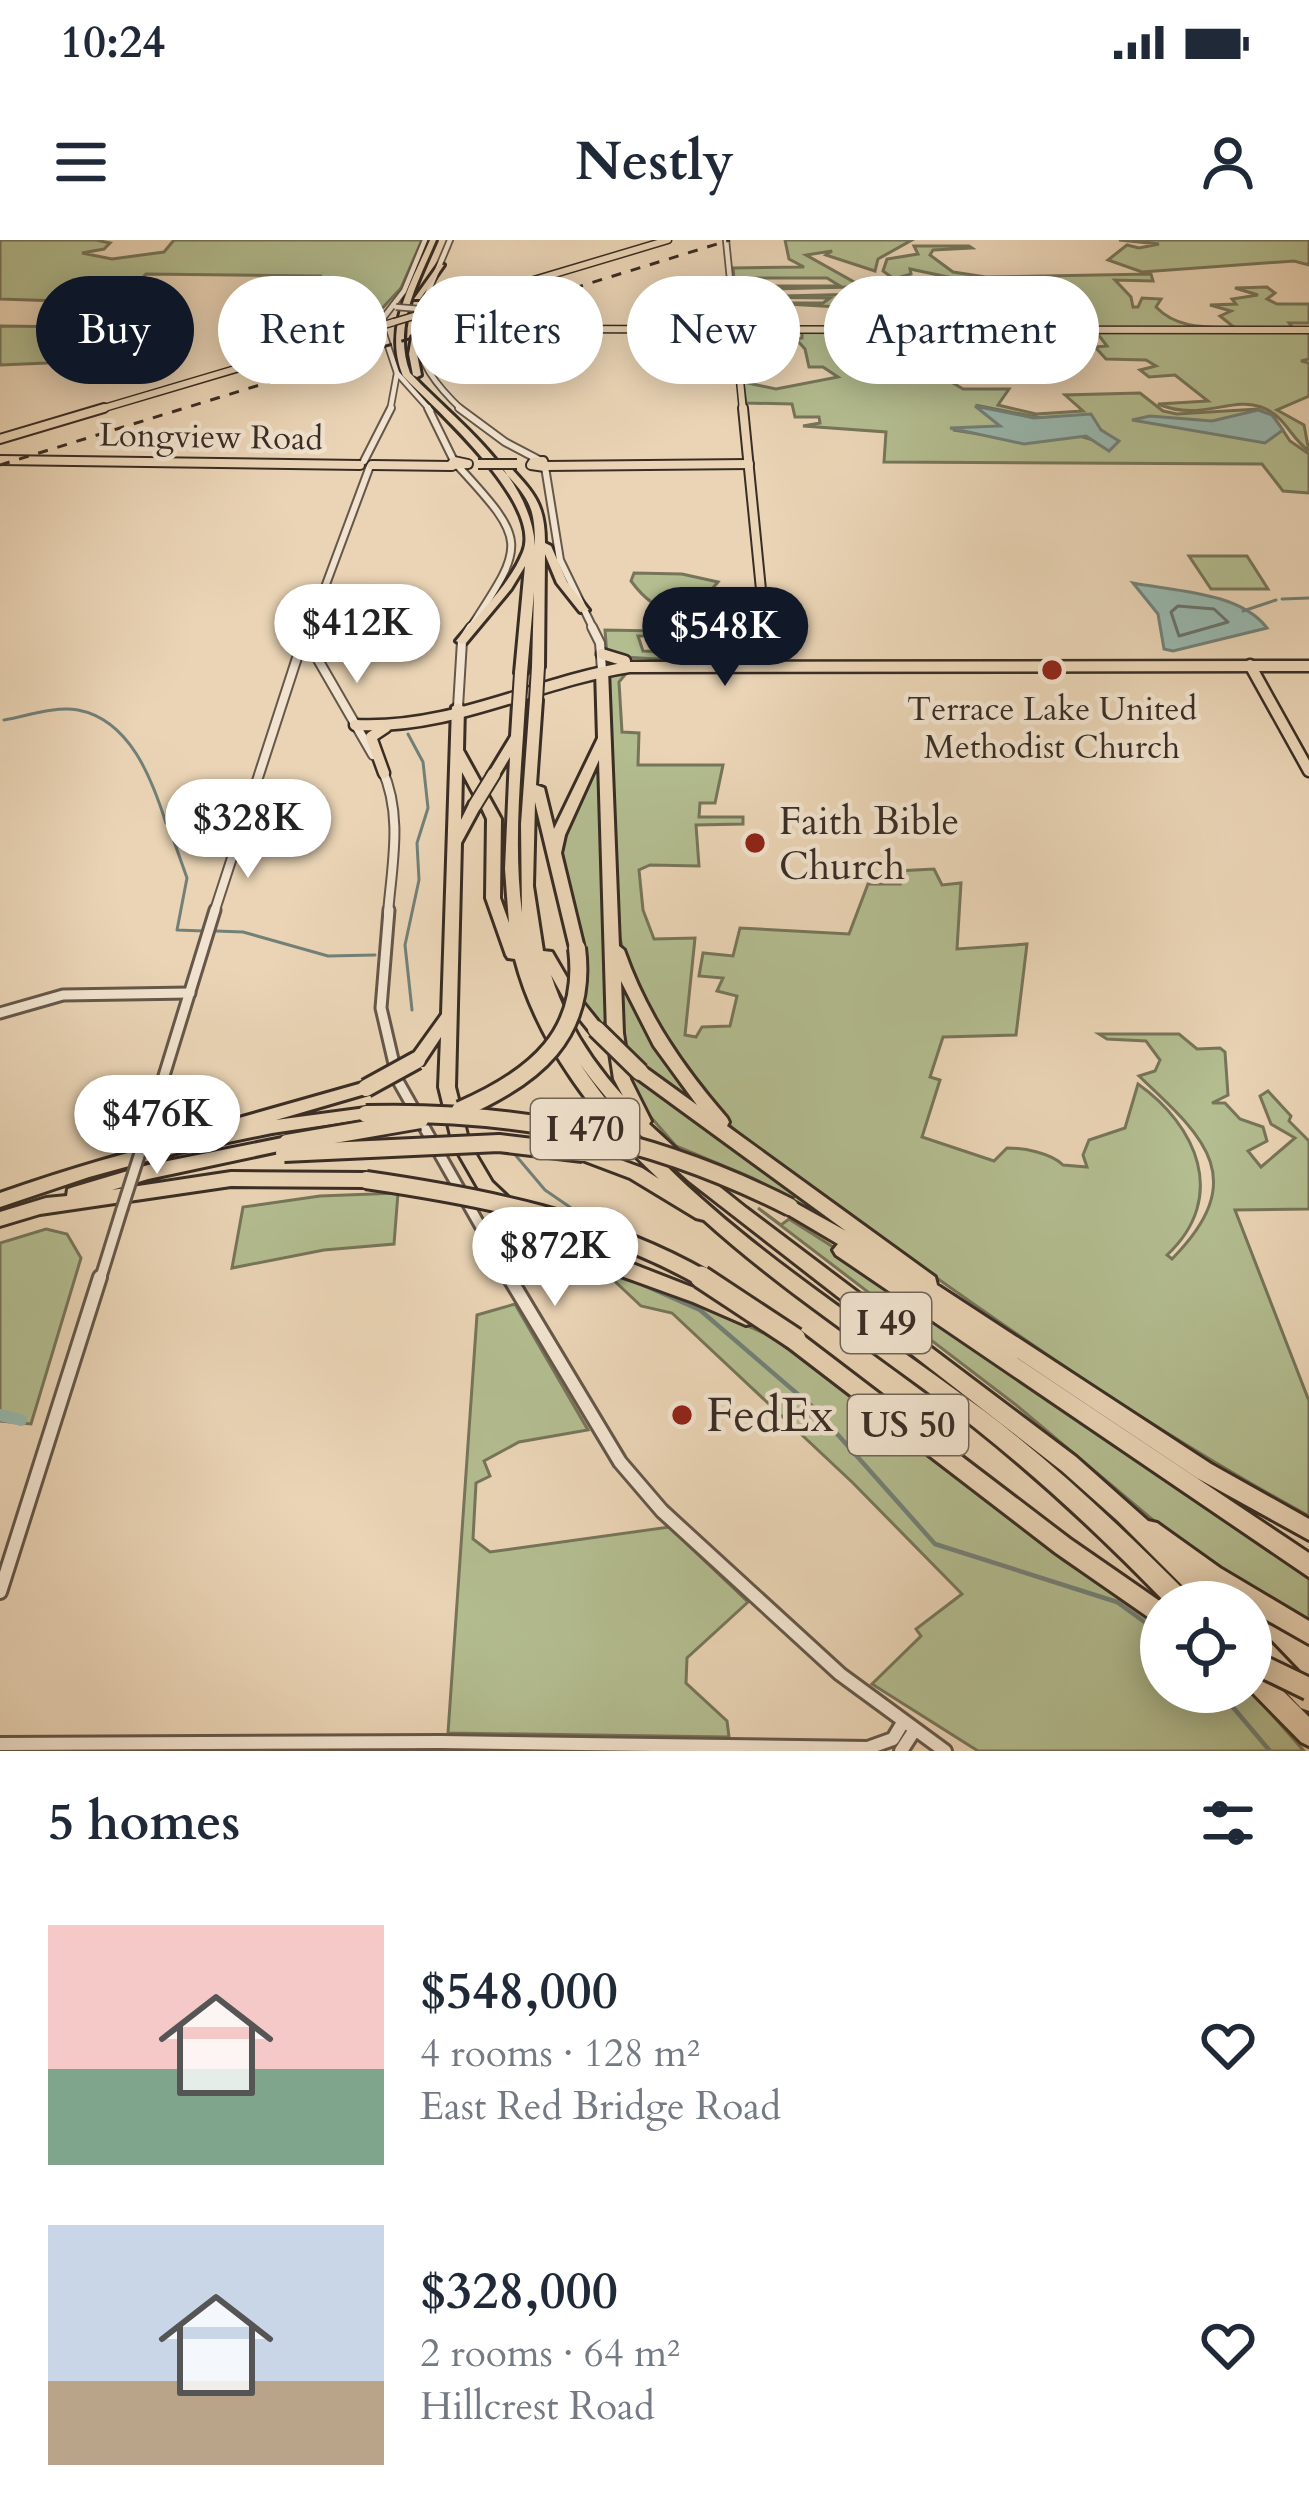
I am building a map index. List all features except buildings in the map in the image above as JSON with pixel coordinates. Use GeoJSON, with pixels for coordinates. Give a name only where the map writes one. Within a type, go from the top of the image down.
{"type":"FeatureCollection","features":[{"type":"Feature","properties":{"kind":"highway"},"geometry":{"type":"LineString","coordinates":[[423,276],[433,240]]}},
{"type":"Feature","properties":{"kind":"highway","name":"I 49"},"geometry":{"type":"LineString","coordinates":[[433,240],[398,332],[396,351],[406,374],[509,485],[526,519],[529,551],[513,896],[524,969],[561,1052],[582,1083],[650,1159],[720,1222],[984,1424],[1157,1581]]}},
{"type":"Feature","properties":{"kind":"highway"},"geometry":{"type":"LineString","coordinates":[[433,276],[441,265]]}},
{"type":"Feature","properties":{"kind":"highway"},"geometry":{"type":"LineString","coordinates":[[411,318],[403,346],[411,363]]}},
{"type":"Feature","properties":{"kind":"highway","name":"I 49"},"geometry":{"type":"LineString","coordinates":[[426,384],[530,494],[540,517],[543,540],[526,892],[534,947],[574,1041],[649,1135],[708,1186],[1075,1468],[1193,1581]]}},
{"type":"Feature","properties":{"kind":"highway"},"geometry":{"type":"LineString","coordinates":[[430,410],[454,425]]}},
{"type":"Feature","properties":{"kind":"highway"},"geometry":{"type":"LineString","coordinates":[[543,540],[562,583],[584,610]]}},
{"type":"Feature","properties":{"kind":"highway"},"geometry":{"type":"LineString","coordinates":[[462,640],[507,587],[529,551]]}},
{"type":"Feature","properties":{"kind":"highway"},"geometry":{"type":"LineString","coordinates":[[602,663],[618,1064],[649,1135]]}},
{"type":"Feature","properties":{"kind":"highway"},"geometry":{"type":"LineString","coordinates":[[458,715],[447,1087],[453,1123],[467,1154],[516,1214],[559,1244],[593,1262],[734,1311],[795,1339]]}},
{"type":"Feature","properties":{"kind":"highway"},"geometry":{"type":"LineString","coordinates":[[553,860],[558,835],[605,730]]}},
{"type":"Feature","properties":{"kind":"highway"},"geometry":{"type":"LineString","coordinates":[[453,854],[518,731]]}},
{"type":"Feature","properties":{"kind":"highway"},"geometry":{"type":"LineString","coordinates":[[457,749],[491,808],[496,830],[493,898],[514,957],[524,969]]}},
{"type":"Feature","properties":{"kind":"highway"},"geometry":{"type":"LineString","coordinates":[[0,1219],[109,1183],[220,1157],[445,1115],[505,1090],[555,1047],[574,1015],[581,976],[532,773]]}},
{"type":"Feature","properties":{"kind":"highway"},"geometry":{"type":"LineString","coordinates":[[532,926],[557,977],[596,1029],[640,1072],[733,1135],[959,1306]]}},
{"type":"Feature","properties":{"kind":"highway"},"geometry":{"type":"LineString","coordinates":[[612,936],[637,1007],[654,1038],[733,1135]]}},
{"type":"Feature","properties":{"kind":"highway"},"geometry":{"type":"LineString","coordinates":[[172,1147],[222,1126],[366,1088],[416,1060],[441,1029],[449,1009]]}},
{"type":"Feature","properties":{"kind":"highway","name":"I 470"},"geometry":{"type":"LineString","coordinates":[[0,1200],[85,1169],[172,1147],[365,1114],[492,1115],[591,1130],[689,1158],[810,1219],[959,1306],[1204,1471],[1309,1529]]}},
{"type":"Feature","properties":{"kind":"highway"},"geometry":{"type":"LineString","coordinates":[[286,1148],[500,1143],[583,1153],[636,1173],[720,1222]]}},
{"type":"Feature","properties":{"kind":"highway","name":"US 50"},"geometry":{"type":"LineString","coordinates":[[40,1207],[231,1179],[366,1180],[531,1209],[609,1235],[704,1279],[814,1352],[1140,1600]]}},
{"type":"Feature","properties":{"kind":"highway"},"geometry":{"type":"LineString","coordinates":[[810,1219],[868,1268],[1309,1566]]}},
{"type":"Feature","properties":{"kind":"highway"},"geometry":{"type":"LineString","coordinates":[[1197,1489],[1309,1556]]}},
{"type":"Feature","properties":{"kind":"highway"},"geometry":{"type":"LineString","coordinates":[[1122,1512],[1213,1576],[1309,1633]]}},
{"type":"Feature","properties":{"kind":"highway"},"geometry":{"type":"LineString","coordinates":[[1272,1661],[1309,1700]]}},
{"type":"Feature","properties":{"kind":"highway"},"geometry":{"type":"LineString","coordinates":[[1272,1670],[1309,1689]]}},
{"type":"Feature","properties":{"kind":"highway"},"geometry":{"type":"LineString","coordinates":[[1272,1696],[1309,1734]]}},
{"type":"Feature","properties":{"kind":"main road"},"geometry":{"type":"LineString","coordinates":[[548,276],[668,240]]}},
{"type":"Feature","properties":{"kind":"main road"},"geometry":{"type":"LineString","coordinates":[[800,329],[1309,330]]}},
{"type":"Feature","properties":{"kind":"main road"},"geometry":{"type":"LineString","coordinates":[[0,440],[218,375]]}},
{"type":"Feature","properties":{"kind":"main road"},"geometry":{"type":"LineString","coordinates":[[741,384],[769,665]]}},
{"type":"Feature","properties":{"kind":"main road","name":"Longview Road"},"geometry":{"type":"LineString","coordinates":[[0,458],[463,464]]}},
{"type":"Feature","properties":{"kind":"main road","name":"Longview Road"},"geometry":{"type":"LineString","coordinates":[[367,465],[749,464]]}},
{"type":"Feature","properties":{"kind":"main road"},"geometry":{"type":"LineString","coordinates":[[602,663],[689,664]]}},
{"type":"Feature","properties":{"kind":"main road"},"geometry":{"type":"LineString","coordinates":[[355,725],[389,726],[458,715],[602,663],[1309,666]]}},
{"type":"Feature","properties":{"kind":"main road"},"geometry":{"type":"LineString","coordinates":[[1250,665],[1309,771]]}},
{"type":"Feature","properties":{"kind":"main road"},"geometry":{"type":"LineString","coordinates":[[355,725],[458,715]]}},
{"type":"Feature","properties":{"kind":"main road"},"geometry":{"type":"LineString","coordinates":[[384,773],[371,737],[389,726]]}},
{"type":"Feature","properties":{"kind":"street"},"geometry":{"type":"LineString","coordinates":[[387,312],[433,240]]}},
{"type":"Feature","properties":{"kind":"street"},"geometry":{"type":"LineString","coordinates":[[436,276],[450,240]]}},
{"type":"Feature","properties":{"kind":"street"},"geometry":{"type":"LineString","coordinates":[[726,240],[730,276]]}},
{"type":"Feature","properties":{"kind":"street"},"geometry":{"type":"LineString","coordinates":[[396,304],[411,307]]}},
{"type":"Feature","properties":{"kind":"street"},"geometry":{"type":"LineString","coordinates":[[387,344],[397,373],[430,410],[463,464],[506,518],[512,549],[503,578],[462,640],[458,715]]}},
{"type":"Feature","properties":{"kind":"street"},"geometry":{"type":"LineString","coordinates":[[0,1592],[276,711],[397,373]]}},
{"type":"Feature","properties":{"kind":"street"},"geometry":{"type":"LineString","coordinates":[[436,384],[454,403],[535,464],[560,560],[602,663]]}},
{"type":"Feature","properties":{"kind":"street"},"geometry":{"type":"LineString","coordinates":[[311,618],[313,651],[384,773],[396,817],[382,1024],[398,1081],[488,1242],[620,1462],[715,1561],[840,1674],[945,1751]]}},
{"type":"Feature","properties":{"kind":"street"},"geometry":{"type":"LineString","coordinates":[[0,1013],[63,995],[190,993]]}},
{"type":"Feature","properties":{"kind":"street"},"geometry":{"type":"LineString","coordinates":[[0,1744],[441,1742],[871,1750],[908,1727]]}},
{"type":"Feature","properties":{"kind":"street"},"geometry":{"type":"LineString","coordinates":[[902,1751],[908,1727]]}},
{"type":"Feature","properties":{"kind":"green space"},"geometry":{"type":"Polygon","coordinates":[[[0,240],[96,240],[110,243],[104,249],[82,253],[112,259],[164,252],[174,240],[422,240],[401,288],[387,303],[387,276],[36,276],[36,300],[0,299],[0,240]]]}},
{"type":"Feature","properties":{"kind":"green space"},"geometry":{"type":"Polygon","coordinates":[[[785,240],[912,240],[878,259],[875,271],[826,255],[832,251],[806,255],[843,276],[734,276],[733,268],[804,267],[789,259],[785,240]]]}},
{"type":"Feature","properties":{"kind":"green space"},"geometry":{"type":"Polygon","coordinates":[[[1119,240],[1309,240],[1309,265],[1294,261],[1142,272],[1108,260],[1127,245],[1159,244],[1119,240]]]}},
{"type":"Feature","properties":{"kind":"green space"},"geometry":{"type":"Polygon","coordinates":[[[914,246],[969,246],[972,248],[933,250],[930,255],[953,272],[979,276],[943,276],[910,269],[911,274],[890,276],[883,271],[887,259],[918,254],[914,246]]]}},
{"type":"Feature","properties":{"kind":"green space"},"geometry":{"type":"Polygon","coordinates":[[[1151,274],[1153,281],[1115,280],[1131,297],[1133,307],[1142,298],[1161,299],[1156,307],[1164,314],[1192,325],[1235,328],[1220,316],[1231,311],[1210,305],[1236,304],[1232,299],[1258,295],[1235,288],[1267,287],[1275,293],[1267,299],[1277,304],[1309,304],[1309,323],[1289,323],[1296,332],[1309,333],[1309,359],[1301,361],[1309,363],[1309,396],[1277,410],[1304,425],[1309,451],[1261,407],[1239,404],[1188,411],[1158,404],[1208,401],[1175,375],[1149,377],[1140,370],[1156,366],[1146,360],[1106,359],[1099,347],[1107,346],[1099,336],[1099,276],[1041,276],[1151,274]]]}},
{"type":"Feature","properties":{"kind":"green space"},"geometry":{"type":"Polygon","coordinates":[[[0,326],[36,326],[36,363],[0,365],[0,326]]]}},
{"type":"Feature","properties":{"kind":"green space"},"geometry":{"type":"Polygon","coordinates":[[[802,330],[824,330],[824,368],[809,367],[802,330]]]}},
{"type":"Feature","properties":{"kind":"green space"},"geometry":{"type":"Polygon","coordinates":[[[824,380],[824,384],[1009,389],[998,405],[1036,414],[1083,411],[1065,395],[1140,393],[1163,411],[1177,414],[1258,409],[1274,417],[1290,441],[1309,454],[1309,493],[1283,491],[1262,464],[884,462],[886,432],[803,426],[820,423],[819,417],[795,417],[792,404],[746,403],[743,384],[776,389],[824,380]],[[980,406],[1001,426],[953,430],[1032,442],[1076,435],[1100,442],[1115,440],[1101,430],[980,406]]]}},
{"type":"Feature","properties":{"kind":"green space"},"geometry":{"type":"Polygon","coordinates":[[[1189,556],[1247,556],[1268,589],[1211,589],[1189,556]]]}},
{"type":"Feature","properties":{"kind":"green space"},"geometry":{"type":"Polygon","coordinates":[[[634,573],[682,574],[718,582],[695,603],[674,610],[642,594],[631,581],[634,573]]]}},
{"type":"Feature","properties":{"kind":"green space"},"geometry":{"type":"Polygon","coordinates":[[[761,591],[765,661],[725,660],[721,636],[638,636],[643,651],[674,652],[674,660],[607,656],[605,630],[658,631],[662,614],[723,609],[744,592],[761,591]]]}},
{"type":"Feature","properties":{"kind":"green space"},"geometry":{"type":"Polygon","coordinates":[[[628,671],[619,682],[622,732],[639,733],[638,765],[723,765],[715,803],[700,803],[699,817],[743,817],[743,824],[696,825],[699,866],[650,865],[639,870],[643,910],[654,939],[695,938],[685,1035],[696,1037],[702,1027],[730,1026],[737,996],[717,991],[723,978],[699,976],[703,953],[733,956],[740,928],[849,934],[868,884],[900,884],[897,871],[934,869],[942,885],[961,883],[957,949],[1027,944],[1016,1035],[943,1037],[930,1077],[940,1080],[922,1137],[994,1161],[1007,1148],[1014,1148],[1044,1154],[1063,1165],[1087,1167],[1083,1155],[1089,1140],[1125,1128],[1138,1084],[1176,1120],[1198,1163],[1197,1210],[1186,1233],[1167,1255],[1172,1259],[1210,1205],[1214,1181],[1210,1160],[1199,1139],[1139,1076],[1155,1071],[1160,1060],[1146,1041],[1107,1039],[1099,1034],[1179,1034],[1197,1049],[1225,1052],[1228,1095],[1212,1103],[1225,1103],[1240,1119],[1263,1127],[1267,1141],[1248,1151],[1261,1167],[1295,1138],[1271,1124],[1260,1096],[1268,1091],[1291,1116],[1289,1121],[1309,1141],[1309,1209],[1235,1210],[1309,1401],[1309,1516],[1145,1419],[986,1313],[767,1157],[691,1083],[647,1011],[618,930],[609,675],[628,671]]]}},
{"type":"Feature","properties":{"kind":"green space"},"geometry":{"type":"Polygon","coordinates":[[[602,753],[611,1040],[582,1006],[584,968],[560,858],[568,818],[602,753]]]}},
{"type":"Feature","properties":{"kind":"green space"},"geometry":{"type":"Polygon","coordinates":[[[617,958],[652,1039],[720,1124],[619,1048],[617,958]]]}},
{"type":"Feature","properties":{"kind":"green space"},"geometry":{"type":"Polygon","coordinates":[[[622,1060],[814,1205],[822,1216],[753,1178],[676,1146],[642,1107],[622,1060]]]}},
{"type":"Feature","properties":{"kind":"green space"},"geometry":{"type":"Polygon","coordinates":[[[398,1193],[394,1244],[324,1250],[232,1268],[243,1207],[320,1196],[398,1193]]]}},
{"type":"Feature","properties":{"kind":"green space"},"geometry":{"type":"Polygon","coordinates":[[[758,1208],[781,1225],[789,1219],[841,1252],[1309,1571],[1309,1626],[1272,1603],[1272,1581],[1238,1581],[1190,1551],[1016,1405],[758,1208]]]}},
{"type":"Feature","properties":{"kind":"green space"},"geometry":{"type":"Polygon","coordinates":[[[46,1229],[67,1234],[81,1258],[31,1424],[0,1421],[0,1243],[46,1229]]]}},
{"type":"Feature","properties":{"kind":"green space"},"geometry":{"type":"Polygon","coordinates":[[[606,1273],[696,1302],[774,1338],[1063,1560],[1140,1611],[1140,1713],[1270,1713],[1304,1751],[978,1751],[872,1684],[921,1636],[916,1629],[962,1594],[853,1483],[672,1313],[641,1306],[606,1273]]]}},
{"type":"Feature","properties":{"kind":"green space"},"geometry":{"type":"Polygon","coordinates":[[[515,1304],[588,1430],[519,1442],[484,1461],[490,1476],[476,1483],[473,1539],[490,1552],[669,1527],[748,1602],[687,1658],[686,1683],[727,1721],[729,1737],[448,1733],[477,1315],[515,1304]]]}},
{"type":"Feature","properties":{"kind":"water"},"geometry":{"type":"Polygon","coordinates":[[[975,406],[1034,418],[1091,414],[1101,430],[1119,441],[1109,451],[1086,436],[1024,444],[950,428],[1000,426],[975,406]]]}},
{"type":"Feature","properties":{"kind":"water"},"geometry":{"type":"Polygon","coordinates":[[[1258,410],[1272,415],[1283,430],[1265,443],[1132,420],[1150,416],[1212,421],[1258,410]]]}},
{"type":"Feature","properties":{"kind":"water"},"geometry":{"type":"Polygon","coordinates":[[[1133,583],[1224,600],[1267,628],[1173,651],[1164,649],[1158,614],[1133,583]]]}},
{"type":"Feature","properties":{"kind":"waterway"},"geometry":{"type":"LineString","coordinates":[[1282,599],[1309,598]]}},
{"type":"Feature","properties":{"kind":"waterway"},"geometry":{"type":"LineString","coordinates":[[1243,611],[1276,600]]}},
{"type":"Feature","properties":{"kind":"waterway"},"geometry":{"type":"LineString","coordinates":[[4,720],[69,709],[112,726],[146,771],[166,823]]}},
{"type":"Feature","properties":{"kind":"waterway"},"geometry":{"type":"LineString","coordinates":[[408,734],[423,762],[428,808],[417,843],[419,880],[405,945],[412,1010]]}},
{"type":"Feature","properties":{"kind":"waterway"},"geometry":{"type":"LineString","coordinates":[[170,830],[187,878],[177,930],[204,931]]}},
{"type":"Feature","properties":{"kind":"waterway"},"geometry":{"type":"LineString","coordinates":[[216,931],[243,932],[328,956],[375,955]]}},
{"type":"Feature","properties":{"kind":"waterway"},"geometry":{"type":"LineString","coordinates":[[512,1151],[545,1190],[593,1223]]}},
{"type":"Feature","properties":{"kind":"waterway"},"geometry":{"type":"LineString","coordinates":[[610,1244],[623,1260]]}},
{"type":"Feature","properties":{"kind":"waterway"},"geometry":{"type":"LineString","coordinates":[[639,1283],[700,1310],[815,1409],[935,1544],[1117,1602],[1140,1619]]}},
{"type":"Feature","properties":{"kind":"waterway"},"geometry":{"type":"LineString","coordinates":[[0,1415],[21,1420]]}},
{"type":"Feature","properties":{"kind":"waterway"},"geometry":{"type":"LineString","coordinates":[[1238,1713],[1270,1751]]}},
{"type":"Feature","properties":{"kind":"railway"},"geometry":{"type":"LineString","coordinates":[[0,465],[730,240]]}},
{"type":"Feature","properties":{"kind":"place","name":"Terrace Lake United Methodist Church"},"geometry":{"type":"Point","coordinates":[1052,670]}},
{"type":"Feature","properties":{"kind":"place","name":"Faith Bible Church"},"geometry":{"type":"Point","coordinates":[755,843]}},
{"type":"Feature","properties":{"kind":"place","name":"FedEx"},"geometry":{"type":"Point","coordinates":[682,1415]}}]}
